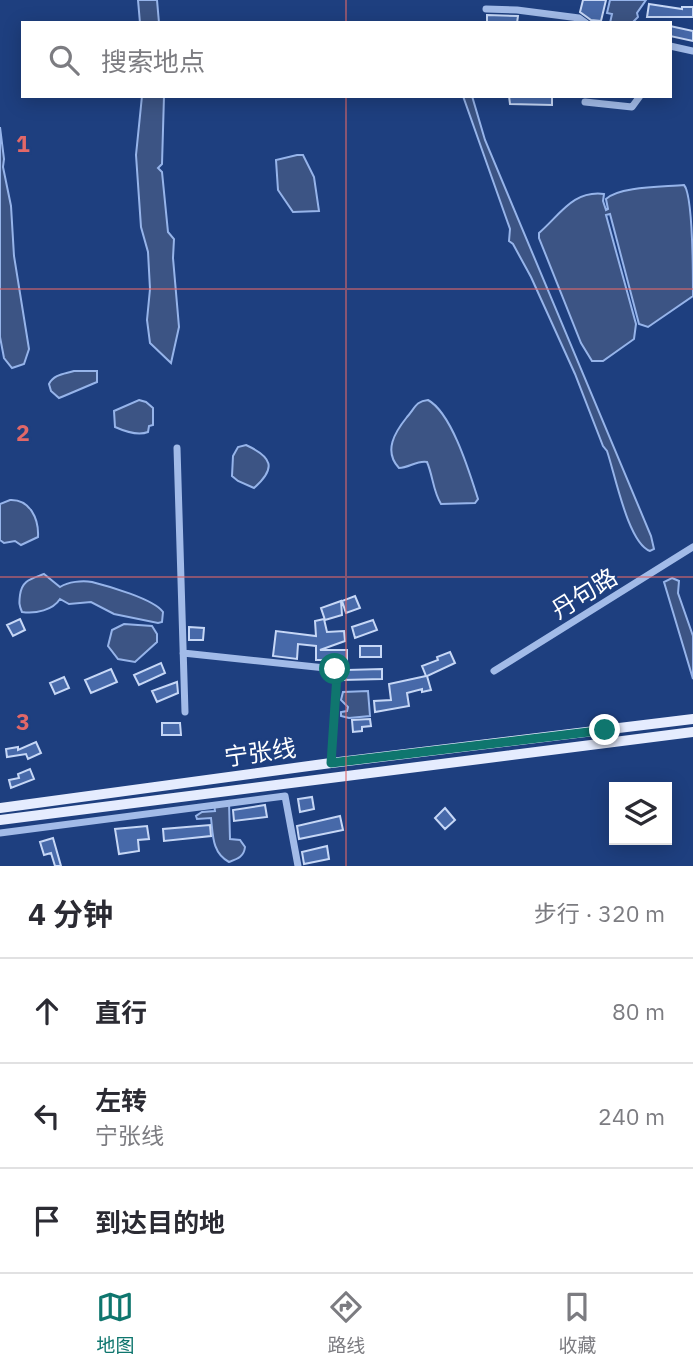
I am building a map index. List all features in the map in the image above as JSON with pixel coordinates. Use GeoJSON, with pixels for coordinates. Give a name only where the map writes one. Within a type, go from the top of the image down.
{"type":"FeatureCollection","features":[{"type":"Feature","properties":{"kind":"main road","name":"宁张线"},"geometry":{"type":"LineString","coordinates":[[0,808],[331,763],[693,719]]}},
{"type":"Feature","properties":{"kind":"main road","name":"宁张线"},"geometry":{"type":"LineString","coordinates":[[0,820],[693,732]]}},
{"type":"Feature","properties":{"kind":"street"},"geometry":{"type":"LineString","coordinates":[[486,9],[579,18],[583,21]]}},
{"type":"Feature","properties":{"kind":"street"},"geometry":{"type":"LineString","coordinates":[[672,46],[693,51]]}},
{"type":"Feature","properties":{"kind":"street"},"geometry":{"type":"LineString","coordinates":[[584,102],[632,107],[639,98]]}},
{"type":"Feature","properties":{"kind":"street"},"geometry":{"type":"LineString","coordinates":[[177,448],[185,712]]}},
{"type":"Feature","properties":{"kind":"street","name":"丹句路"},"geometry":{"type":"LineString","coordinates":[[494,671],[693,547]]}},
{"type":"Feature","properties":{"kind":"street"},"geometry":{"type":"LineString","coordinates":[[183,653],[335,669],[337,675],[331,763]]}},
{"type":"Feature","properties":{"kind":"street"},"geometry":{"type":"LineString","coordinates":[[0,833],[285,796],[298,866]]}},
{"type":"Feature","properties":{"kind":"water"},"geometry":{"type":"Polygon","coordinates":[[[138,0],[157,0],[159,21],[140,21],[138,0]]]}},
{"type":"Feature","properties":{"kind":"water"},"geometry":{"type":"Polygon","coordinates":[[[610,0],[646,0],[634,21],[610,21],[612,14],[607,13],[610,0]]]}},
{"type":"Feature","properties":{"kind":"water"},"geometry":{"type":"Polygon","coordinates":[[[142,98],[164,98],[162,164],[158,168],[162,172],[168,232],[174,239],[179,327],[171,363],[150,343],[147,320],[150,289],[148,252],[141,227],[136,155],[142,98]]]}},
{"type":"Feature","properties":{"kind":"water"},"geometry":{"type":"Polygon","coordinates":[[[464,98],[473,98],[485,140],[651,536],[654,549],[650,551],[642,545],[629,522],[607,451],[531,277],[509,241],[510,229],[464,98]]]}},
{"type":"Feature","properties":{"kind":"water"},"geometry":{"type":"Polygon","coordinates":[[[0,127],[3,167],[11,206],[14,256],[29,349],[24,364],[12,368],[4,358],[0,337],[0,127]]]}},
{"type":"Feature","properties":{"kind":"water"},"geometry":{"type":"Polygon","coordinates":[[[303,155],[314,177],[319,211],[293,212],[278,190],[276,160],[303,155]]]}},
{"type":"Feature","properties":{"kind":"water"},"geometry":{"type":"Polygon","coordinates":[[[684,185],[691,219],[693,296],[648,327],[639,324],[610,214],[606,215],[636,324],[634,339],[603,361],[592,361],[581,343],[539,233],[568,205],[584,196],[604,194],[606,210],[606,199],[621,192],[684,185]]]}},
{"type":"Feature","properties":{"kind":"water"},"geometry":{"type":"Polygon","coordinates":[[[74,371],[97,371],[97,382],[59,398],[51,391],[49,384],[57,376],[74,371]]]}},
{"type":"Feature","properties":{"kind":"water"},"geometry":{"type":"Polygon","coordinates":[[[139,400],[153,408],[153,425],[149,426],[148,432],[136,433],[115,427],[114,411],[139,400]]]}},
{"type":"Feature","properties":{"kind":"water"},"geometry":{"type":"Polygon","coordinates":[[[428,400],[445,417],[459,445],[478,499],[475,503],[441,504],[427,462],[399,468],[394,462],[391,448],[398,429],[416,406],[428,400]]]}},
{"type":"Feature","properties":{"kind":"water"},"geometry":{"type":"Polygon","coordinates":[[[246,445],[261,454],[268,463],[266,475],[254,488],[232,476],[233,456],[238,447],[246,445]]]}},
{"type":"Feature","properties":{"kind":"water"},"geometry":{"type":"Polygon","coordinates":[[[10,500],[23,503],[32,511],[37,523],[38,537],[21,545],[15,541],[4,543],[0,540],[0,504],[10,500]]]}},
{"type":"Feature","properties":{"kind":"water"},"geometry":{"type":"Polygon","coordinates":[[[44,574],[60,587],[88,581],[141,598],[163,612],[162,622],[114,614],[91,602],[69,604],[60,599],[44,610],[22,612],[19,602],[23,586],[44,574]]]}},
{"type":"Feature","properties":{"kind":"water"},"geometry":{"type":"Polygon","coordinates":[[[672,578],[679,581],[678,593],[693,636],[693,679],[664,582],[672,578]]]}},
{"type":"Feature","properties":{"kind":"water"},"geometry":{"type":"Polygon","coordinates":[[[124,624],[152,626],[157,634],[157,642],[135,662],[118,659],[108,646],[112,630],[124,624]]]}},
{"type":"Feature","properties":{"kind":"water"},"geometry":{"type":"Polygon","coordinates":[[[368,691],[370,716],[341,716],[341,712],[347,711],[348,707],[341,700],[343,692],[368,691]]]}},
{"type":"Feature","properties":{"kind":"water"},"geometry":{"type":"Polygon","coordinates":[[[229,802],[230,839],[240,840],[245,847],[242,855],[229,862],[216,849],[211,818],[197,819],[196,816],[202,812],[215,811],[214,804],[229,802]]]}},
{"type":"Feature","properties":{"kind":"building"},"geometry":{"type":"Polygon","coordinates":[[[583,0],[606,0],[601,21],[591,20],[580,12],[583,0]]]}},
{"type":"Feature","properties":{"kind":"building"},"geometry":{"type":"Polygon","coordinates":[[[649,4],[682,9],[693,7],[693,17],[647,17],[649,4]]]}},
{"type":"Feature","properties":{"kind":"building"},"geometry":{"type":"Polygon","coordinates":[[[487,15],[518,16],[517,21],[487,21],[487,15]]]}},
{"type":"Feature","properties":{"kind":"building"},"geometry":{"type":"Polygon","coordinates":[[[672,26],[693,31],[693,41],[672,36],[672,26]]]}},
{"type":"Feature","properties":{"kind":"building"},"geometry":{"type":"Polygon","coordinates":[[[509,98],[552,98],[552,105],[510,104],[509,98]]]}},
{"type":"Feature","properties":{"kind":"building"},"geometry":{"type":"Polygon","coordinates":[[[355,596],[360,608],[346,613],[342,601],[355,596]]]}},
{"type":"Feature","properties":{"kind":"building"},"geometry":{"type":"Polygon","coordinates":[[[341,601],[342,615],[325,620],[321,608],[341,601]]]}},
{"type":"Feature","properties":{"kind":"building"},"geometry":{"type":"Polygon","coordinates":[[[20,619],[25,630],[13,636],[7,625],[20,619]]]}},
{"type":"Feature","properties":{"kind":"building"},"geometry":{"type":"Polygon","coordinates":[[[324,619],[327,632],[344,631],[345,641],[320,650],[347,650],[347,670],[382,669],[382,679],[343,680],[338,660],[316,660],[316,646],[298,644],[297,659],[273,656],[276,631],[316,636],[315,621],[324,619]]]}},
{"type":"Feature","properties":{"kind":"building"},"geometry":{"type":"Polygon","coordinates":[[[373,620],[377,630],[355,638],[352,627],[373,620]]]}},
{"type":"Feature","properties":{"kind":"building"},"geometry":{"type":"Polygon","coordinates":[[[189,627],[204,628],[203,640],[189,640],[189,627]]]}},
{"type":"Feature","properties":{"kind":"building"},"geometry":{"type":"Polygon","coordinates":[[[360,646],[381,646],[381,657],[360,657],[360,646]]]}},
{"type":"Feature","properties":{"kind":"building"},"geometry":{"type":"Polygon","coordinates":[[[450,652],[455,663],[427,676],[431,690],[422,692],[422,689],[407,693],[409,706],[375,712],[374,701],[391,700],[389,684],[426,676],[422,666],[450,652]]]}},
{"type":"Feature","properties":{"kind":"building"},"geometry":{"type":"Polygon","coordinates":[[[161,663],[165,673],[139,685],[134,675],[161,663]]]}},
{"type":"Feature","properties":{"kind":"building"},"geometry":{"type":"Polygon","coordinates":[[[111,669],[117,682],[91,693],[85,680],[111,669]]]}},
{"type":"Feature","properties":{"kind":"building"},"geometry":{"type":"Polygon","coordinates":[[[64,677],[69,688],[55,694],[50,683],[64,677]]]}},
{"type":"Feature","properties":{"kind":"building"},"geometry":{"type":"Polygon","coordinates":[[[177,682],[178,693],[157,702],[152,691],[177,682]]]}},
{"type":"Feature","properties":{"kind":"building"},"geometry":{"type":"Polygon","coordinates":[[[370,719],[371,726],[353,732],[352,720],[370,719]]]}},
{"type":"Feature","properties":{"kind":"building"},"geometry":{"type":"Polygon","coordinates":[[[162,723],[180,723],[181,735],[162,735],[162,723]]]}},
{"type":"Feature","properties":{"kind":"building"},"geometry":{"type":"Polygon","coordinates":[[[36,742],[41,753],[28,759],[26,754],[7,757],[6,749],[18,747],[18,750],[36,742]]]}},
{"type":"Feature","properties":{"kind":"building"},"geometry":{"type":"Polygon","coordinates":[[[30,769],[34,779],[11,788],[9,780],[19,778],[18,774],[30,769]]]}},
{"type":"Feature","properties":{"kind":"building"},"geometry":{"type":"Polygon","coordinates":[[[312,797],[314,809],[300,812],[298,799],[312,797]]]}},
{"type":"Feature","properties":{"kind":"building"},"geometry":{"type":"Polygon","coordinates":[[[265,805],[267,817],[234,821],[233,810],[265,805]]]}},
{"type":"Feature","properties":{"kind":"building"},"geometry":{"type":"Polygon","coordinates":[[[445,808],[455,820],[445,829],[435,818],[445,808]]]}},
{"type":"Feature","properties":{"kind":"building"},"geometry":{"type":"Polygon","coordinates":[[[340,816],[343,830],[299,839],[297,826],[340,816]]]}},
{"type":"Feature","properties":{"kind":"building"},"geometry":{"type":"Polygon","coordinates":[[[210,825],[211,836],[164,841],[163,829],[210,825]]]}},
{"type":"Feature","properties":{"kind":"building"},"geometry":{"type":"Polygon","coordinates":[[[147,826],[149,839],[138,840],[139,851],[119,854],[115,829],[147,826]]]}},
{"type":"Feature","properties":{"kind":"building"},"geometry":{"type":"Polygon","coordinates":[[[53,838],[61,866],[55,866],[51,853],[44,855],[40,842],[53,838]]]}},
{"type":"Feature","properties":{"kind":"building"},"geometry":{"type":"Polygon","coordinates":[[[327,846],[329,859],[304,864],[302,852],[327,846]]]}},
{"type":"Feature","properties":{"kind":"route"},"geometry":{"type":"LineString","coordinates":[[335,669],[337,675],[331,763],[605,730]]}}]}
